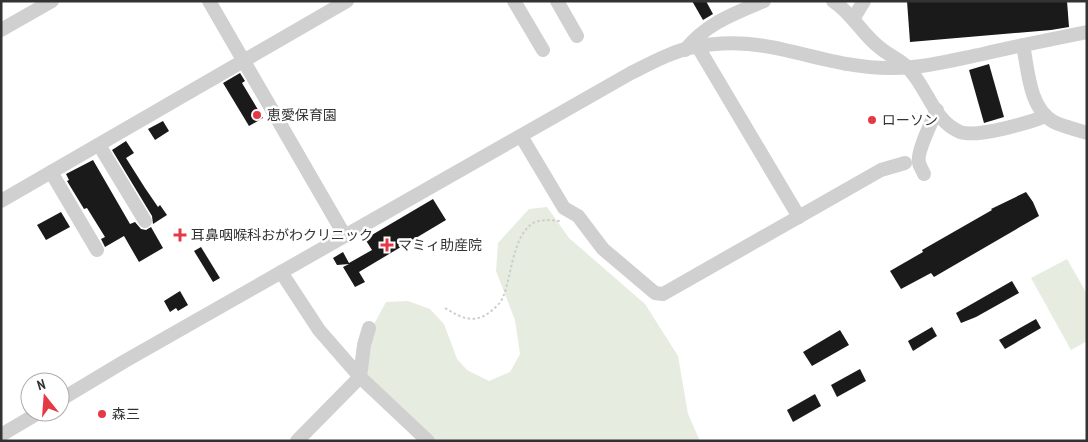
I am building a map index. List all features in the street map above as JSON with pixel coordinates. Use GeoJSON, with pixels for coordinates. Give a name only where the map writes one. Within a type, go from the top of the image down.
{"type":"FeatureCollection","features":[{"type":"Feature","properties":{"kind":"street"},"geometry":{"type":"LineString","coordinates":[[1,30],[52,1]]}},
{"type":"Feature","properties":{"kind":"street"},"geometry":{"type":"LineString","coordinates":[[209,1],[346,236]]}},
{"type":"Feature","properties":{"kind":"street"},"geometry":{"type":"LineString","coordinates":[[1,201],[347,1]]}},
{"type":"Feature","properties":{"kind":"street"},"geometry":{"type":"LineString","coordinates":[[514,1],[543,50]]}},
{"type":"Feature","properties":{"kind":"street"},"geometry":{"type":"LineString","coordinates":[[557,1],[577,36]]}},
{"type":"Feature","properties":{"kind":"street"},"geometry":{"type":"LineString","coordinates":[[691,48],[695,38],[706,29],[748,4],[764,1]]}},
{"type":"Feature","properties":{"kind":"street"},"geometry":{"type":"LineString","coordinates":[[833,1],[840,5],[879,48],[908,68],[945,123],[961,132],[972,133],[1024,125],[1046,116]]}},
{"type":"Feature","properties":{"kind":"street"},"geometry":{"type":"LineString","coordinates":[[853,19],[864,1]]}},
{"type":"Feature","properties":{"kind":"street"},"geometry":{"type":"LineString","coordinates":[[70,394],[631,73],[652,62],[691,48],[751,44],[784,49],[855,66],[908,68],[922,67],[1087,32]]}},
{"type":"Feature","properties":{"kind":"street"},"geometry":{"type":"LineString","coordinates":[[1023,45],[1034,95],[1041,112],[1052,122],[1087,134]]}},
{"type":"Feature","properties":{"kind":"street"},"geometry":{"type":"LineString","coordinates":[[691,48],[799,217]]}},
{"type":"Feature","properties":{"kind":"street"},"geometry":{"type":"LineString","coordinates":[[924,174],[919,158],[937,110]]}},
{"type":"Feature","properties":{"kind":"street"},"geometry":{"type":"LineString","coordinates":[[521,136],[564,208],[578,216],[603,249],[655,294],[663,294],[881,170],[904,163]]}},
{"type":"Feature","properties":{"kind":"street"},"geometry":{"type":"LineString","coordinates":[[99,145],[145,221]]}},
{"type":"Feature","properties":{"kind":"street"},"geometry":{"type":"LineString","coordinates":[[51,172],[97,250]]}},
{"type":"Feature","properties":{"kind":"street"},"geometry":{"type":"LineString","coordinates":[[281,272],[319,330],[360,377],[428,441]]}},
{"type":"Feature","properties":{"kind":"street"},"geometry":{"type":"LineString","coordinates":[[297,441],[360,377],[364,346],[369,328]]}},
{"type":"Feature","properties":{"kind":"street"},"geometry":{"type":"LineString","coordinates":[[1,435],[23,422]]}},
{"type":"Feature","properties":{"kind":"path"},"geometry":{"type":"LineString","coordinates":[[444,308],[461,317],[472,319],[484,317],[503,299],[513,259],[523,232],[533,223],[540,220],[561,221],[572,212]]}},
{"type":"Feature","properties":{"kind":"shaded area"},"geometry":{"type":"Polygon","coordinates":[[[547,207],[569,238],[645,304],[678,356],[688,414],[700,441],[436,441],[366,378],[373,326],[386,302],[408,301],[430,309],[444,324],[457,359],[467,370],[489,381],[510,372],[520,354],[515,320],[496,271],[498,243],[529,209],[547,207]]]}},
{"type":"Feature","properties":{"kind":"shaded area"},"geometry":{"type":"Polygon","coordinates":[[[1067,259],[1087,294],[1087,341],[1071,350],[1031,278],[1067,259]]]}},
{"type":"Feature","properties":{"kind":"building"},"geometry":{"type":"Polygon","coordinates":[[[692,1],[706,1],[713,14],[703,20],[692,1]]]}},
{"type":"Feature","properties":{"kind":"building"},"geometry":{"type":"Polygon","coordinates":[[[907,1],[1067,1],[1069,27],[910,42],[907,1]]]}},
{"type":"Feature","properties":{"kind":"building"},"geometry":{"type":"Polygon","coordinates":[[[989,64],[1004,117],[984,123],[969,70],[989,64]]]}},
{"type":"Feature","properties":{"kind":"building"},"geometry":{"type":"Polygon","coordinates":[[[240,73],[245,81],[242,83],[263,118],[249,126],[223,83],[240,73]]]}},
{"type":"Feature","properties":{"kind":"building"},"geometry":{"type":"Polygon","coordinates":[[[163,121],[169,131],[155,140],[148,129],[163,121]]]}},
{"type":"Feature","properties":{"kind":"building"},"geometry":{"type":"Polygon","coordinates":[[[126,141],[134,153],[126,158],[158,207],[160,205],[167,215],[153,224],[152,216],[112,150],[126,141]]]}},
{"type":"Feature","properties":{"kind":"building"},"geometry":{"type":"Polygon","coordinates":[[[93,160],[130,224],[135,222],[141,229],[146,230],[151,227],[163,248],[139,262],[124,236],[105,247],[101,239],[105,237],[87,208],[84,209],[67,181],[69,180],[66,174],[93,160]]]}},
{"type":"Feature","properties":{"kind":"building"},"geometry":{"type":"Polygon","coordinates":[[[1026,192],[1039,216],[934,277],[931,273],[901,289],[890,271],[991,209],[1026,192]]]}},
{"type":"Feature","properties":{"kind":"building","name":"マミィ助産院"},"geometry":{"type":"Polygon","coordinates":[[[433,199],[446,220],[359,272],[365,282],[355,287],[343,267],[349,264],[337,265],[333,258],[343,252],[349,263],[372,250],[365,239],[433,199]]]}},
{"type":"Feature","properties":{"kind":"building"},"geometry":{"type":"Polygon","coordinates":[[[61,212],[70,227],[46,240],[37,225],[61,212]]]}},
{"type":"Feature","properties":{"kind":"building"},"geometry":{"type":"Polygon","coordinates":[[[201,247],[220,278],[213,282],[194,251],[201,247]]]}},
{"type":"Feature","properties":{"kind":"building"},"geometry":{"type":"Polygon","coordinates":[[[1012,281],[1019,293],[976,317],[961,323],[956,313],[1012,281]]]}},
{"type":"Feature","properties":{"kind":"building"},"geometry":{"type":"Polygon","coordinates":[[[180,291],[188,305],[178,311],[176,308],[170,312],[164,301],[180,291]]]}},
{"type":"Feature","properties":{"kind":"building"},"geometry":{"type":"Polygon","coordinates":[[[1036,319],[1041,328],[1005,349],[999,340],[1036,319]]]}},
{"type":"Feature","properties":{"kind":"building"},"geometry":{"type":"Polygon","coordinates":[[[932,327],[937,336],[913,351],[908,341],[932,327]]]}},
{"type":"Feature","properties":{"kind":"building"},"geometry":{"type":"Polygon","coordinates":[[[840,330],[849,345],[812,366],[803,352],[840,330]]]}},
{"type":"Feature","properties":{"kind":"building"},"geometry":{"type":"Polygon","coordinates":[[[860,369],[866,381],[837,397],[831,385],[860,369]]]}},
{"type":"Feature","properties":{"kind":"building"},"geometry":{"type":"Polygon","coordinates":[[[815,394],[821,406],[793,422],[787,410],[815,394]]]}},
{"type":"Feature","properties":{"kind":"place","name":"恵愛保育園"},"geometry":{"type":"Point","coordinates":[257,115]}},
{"type":"Feature","properties":{"kind":"place","name":"ローソン"},"geometry":{"type":"Point","coordinates":[872,120]}},
{"type":"Feature","properties":{"kind":"place","name":"耳鼻咽喉科おがわクリニック"},"geometry":{"type":"Point","coordinates":[180,235]}},
{"type":"Feature","properties":{"kind":"place","name":"マミィ助産院"},"geometry":{"type":"Point","coordinates":[387,245]}},
{"type":"Feature","properties":{"kind":"place","name":"森三"},"geometry":{"type":"Point","coordinates":[102,414]}}]}
